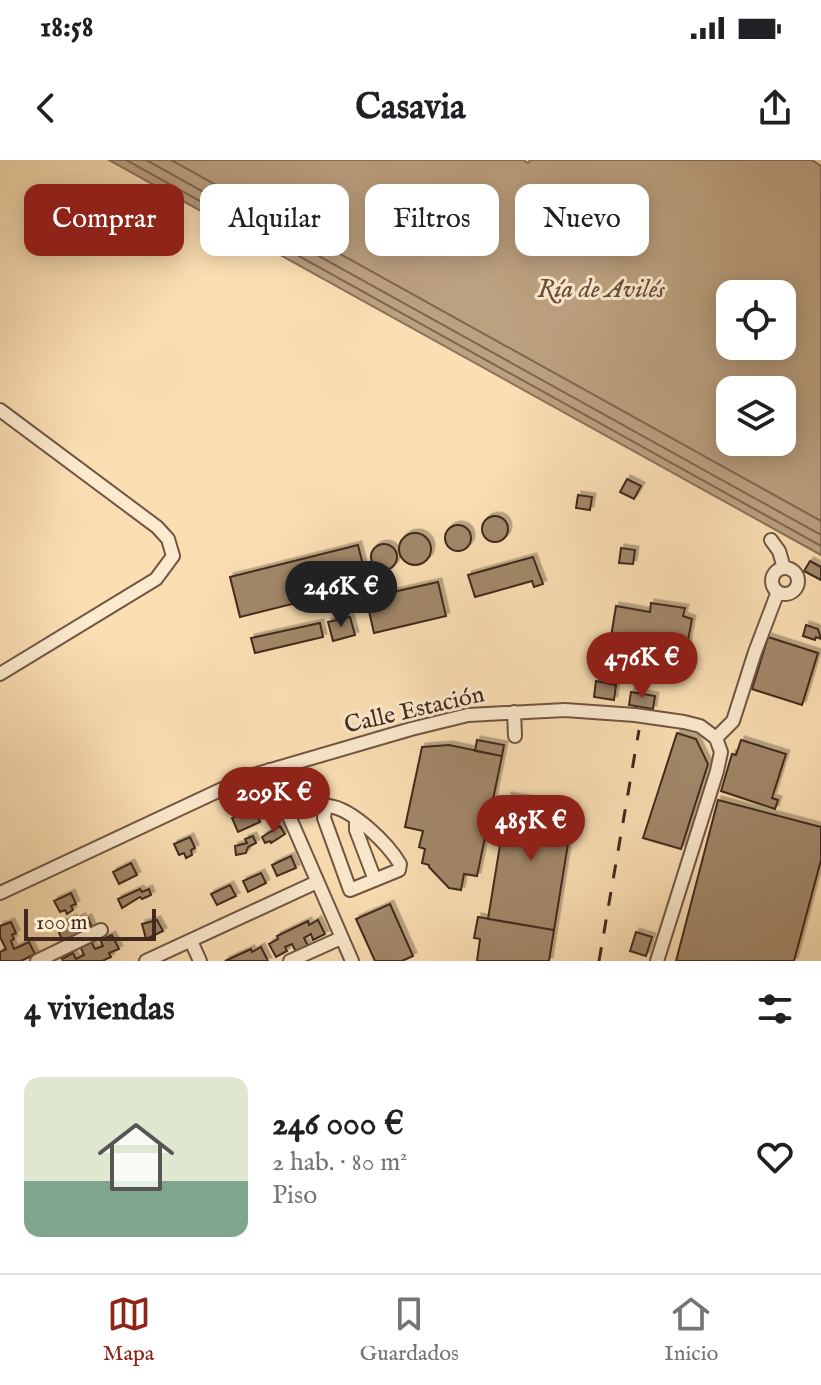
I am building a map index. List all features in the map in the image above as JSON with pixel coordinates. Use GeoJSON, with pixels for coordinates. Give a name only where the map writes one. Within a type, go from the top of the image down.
{"type":"FeatureCollection","features":[{"type":"Feature","properties":{"kind":"street"},"geometry":{"type":"LineString","coordinates":[[0,410],[157,527],[168,539],[173,556],[156,579],[0,674]]}},
{"type":"Feature","properties":{"kind":"street"},"geometry":{"type":"LineString","coordinates":[[771,540],[779,551],[784,568]]}},
{"type":"Feature","properties":{"kind":"street"},"geometry":{"type":"LineString","coordinates":[[657,961],[719,763],[721,752],[716,738],[733,721],[777,594],[773,575],[784,568]]}},
{"type":"Feature","properties":{"kind":"street"},"geometry":{"type":"LineString","coordinates":[[777,594],[789,594],[798,584],[795,572],[784,568]]}},
{"type":"Feature","properties":{"kind":"street","name":"Calle Estación"},"geometry":{"type":"LineString","coordinates":[[0,893],[238,781],[433,723],[478,714],[565,710],[635,715],[700,726],[716,738]]}},
{"type":"Feature","properties":{"kind":"street"},"geometry":{"type":"LineString","coordinates":[[514,712],[515,736]]}},
{"type":"Feature","properties":{"kind":"street"},"geometry":{"type":"LineString","coordinates":[[269,770],[352,961]]}},
{"type":"Feature","properties":{"kind":"street"},"geometry":{"type":"LineString","coordinates":[[325,900],[350,890],[375,880],[397,871],[400,864],[384,843],[356,819],[334,806],[323,813],[350,890]]}},
{"type":"Feature","properties":{"kind":"street"},"geometry":{"type":"LineString","coordinates":[[356,819],[356,830],[375,880]]}},
{"type":"Feature","properties":{"kind":"street"},"geometry":{"type":"LineString","coordinates":[[146,961],[317,882]]}},
{"type":"Feature","properties":{"kind":"street"},"geometry":{"type":"LineString","coordinates":[[37,961],[101,930]]}},
{"type":"Feature","properties":{"kind":"street"},"geometry":{"type":"LineString","coordinates":[[290,961],[341,938]]}},
{"type":"Feature","properties":{"kind":"street"},"geometry":{"type":"LineString","coordinates":[[191,941],[200,961]]}},
{"type":"Feature","properties":{"kind":"water","name":"Ría de Avilés"},"geometry":{"type":"Polygon","coordinates":[[[109,160],[523,160],[528,163],[530,160],[812,160],[821,166],[821,555],[282,256],[349,256],[349,184],[200,184],[200,210],[184,202],[184,184],[152,184],[109,160]]]}},
{"type":"Feature","properties":{"kind":"building"},"geometry":{"type":"Polygon","coordinates":[[[627,479],[641,486],[634,499],[620,492],[627,479]]]}},
{"type":"Feature","properties":{"kind":"building"},"geometry":{"type":"Polygon","coordinates":[[[578,495],[592,497],[590,510],[576,508],[578,495]]]}},
{"type":"Feature","properties":{"kind":"building"},"geometry":{"type":"Polygon","coordinates":[[[495,516],[504,520],[508,529],[504,538],[495,542],[486,538],[482,529],[486,520],[495,516]]]}},
{"type":"Feature","properties":{"kind":"building"},"geometry":{"type":"Polygon","coordinates":[[[458,525],[467,529],[471,538],[467,547],[458,551],[449,547],[445,538],[449,529],[458,525]]]}},
{"type":"Feature","properties":{"kind":"building"},"geometry":{"type":"Polygon","coordinates":[[[415,533],[427,537],[431,549],[427,561],[415,565],[403,561],[399,549],[403,537],[415,533]]]}},
{"type":"Feature","properties":{"kind":"building"},"geometry":{"type":"Polygon","coordinates":[[[384,544],[394,547],[397,557],[394,567],[384,570],[374,567],[371,557],[374,547],[384,544]]]}},
{"type":"Feature","properties":{"kind":"building"},"geometry":{"type":"Polygon","coordinates":[[[358,545],[368,585],[240,617],[230,577],[358,545]]]}},
{"type":"Feature","properties":{"kind":"building"},"geometry":{"type":"Polygon","coordinates":[[[621,548],[635,550],[633,564],[619,563],[621,548]]]}},
{"type":"Feature","properties":{"kind":"building"},"geometry":{"type":"Polygon","coordinates":[[[533,557],[543,584],[534,587],[532,581],[475,597],[468,575],[533,557]]]}},
{"type":"Feature","properties":{"kind":"building"},"geometry":{"type":"Polygon","coordinates":[[[810,561],[821,567],[821,580],[804,571],[810,561]]]}},
{"type":"Feature","properties":{"kind":"building"},"geometry":{"type":"Polygon","coordinates":[[[438,582],[446,616],[374,633],[366,598],[438,582]]]}},
{"type":"Feature","properties":{"kind":"building"},"geometry":{"type":"Polygon","coordinates":[[[651,603],[685,608],[683,616],[692,619],[684,661],[609,649],[616,606],[650,612],[651,603]]]}},
{"type":"Feature","properties":{"kind":"building"},"geometry":{"type":"Polygon","coordinates":[[[350,617],[355,635],[333,641],[328,622],[350,617]]]}},
{"type":"Feature","properties":{"kind":"building"},"geometry":{"type":"Polygon","coordinates":[[[320,623],[323,637],[255,653],[251,638],[320,623]]]}},
{"type":"Feature","properties":{"kind":"building"},"geometry":{"type":"Polygon","coordinates":[[[806,625],[818,629],[821,639],[803,636],[806,625]]]}},
{"type":"Feature","properties":{"kind":"building"},"geometry":{"type":"Polygon","coordinates":[[[768,637],[818,653],[802,705],[752,689],[768,637]]]}},
{"type":"Feature","properties":{"kind":"building"},"geometry":{"type":"Polygon","coordinates":[[[596,681],[616,685],[614,700],[594,697],[596,681]]]}},
{"type":"Feature","properties":{"kind":"building"},"geometry":{"type":"Polygon","coordinates":[[[631,692],[655,696],[653,709],[629,705],[631,692]]]}},
{"type":"Feature","properties":{"kind":"building"},"geometry":{"type":"Polygon","coordinates":[[[677,733],[696,739],[708,764],[681,849],[643,838],[677,733]]]}},
{"type":"Feature","properties":{"kind":"building"},"geometry":{"type":"Polygon","coordinates":[[[477,740],[504,745],[502,756],[475,751],[477,740]]]}},
{"type":"Feature","properties":{"kind":"building"},"geometry":{"type":"Polygon","coordinates":[[[741,740],[786,754],[772,798],[778,800],[775,809],[721,791],[732,754],[736,755],[741,740]]]}},
{"type":"Feature","properties":{"kind":"building"},"geometry":{"type":"Polygon","coordinates":[[[449,745],[502,756],[477,876],[464,874],[461,890],[449,888],[429,865],[422,863],[425,849],[419,847],[423,831],[405,827],[422,747],[449,745]]]}},
{"type":"Feature","properties":{"kind":"building"},"geometry":{"type":"Polygon","coordinates":[[[508,796],[574,807],[554,930],[488,919],[508,796]]]}},
{"type":"Feature","properties":{"kind":"building"},"geometry":{"type":"Polygon","coordinates":[[[718,800],[821,827],[821,860],[794,961],[676,961],[718,800]]]}},
{"type":"Feature","properties":{"kind":"building"},"geometry":{"type":"Polygon","coordinates":[[[254,808],[260,822],[238,832],[232,818],[254,808]]]}},
{"type":"Feature","properties":{"kind":"building"},"geometry":{"type":"Polygon","coordinates":[[[280,826],[285,834],[271,843],[265,843],[262,837],[280,826]]]}},
{"type":"Feature","properties":{"kind":"building"},"geometry":{"type":"Polygon","coordinates":[[[253,836],[256,843],[248,847],[246,853],[236,855],[235,846],[247,843],[245,839],[253,836]]]}},
{"type":"Feature","properties":{"kind":"building"},"geometry":{"type":"Polygon","coordinates":[[[190,837],[195,848],[191,850],[192,855],[186,858],[184,853],[179,855],[174,844],[190,837]]]}},
{"type":"Feature","properties":{"kind":"building"},"geometry":{"type":"Polygon","coordinates":[[[291,856],[296,868],[277,876],[272,865],[291,856]]]}},
{"type":"Feature","properties":{"kind":"building"},"geometry":{"type":"Polygon","coordinates":[[[131,863],[137,875],[119,884],[113,872],[131,863]]]}},
{"type":"Feature","properties":{"kind":"building"},"geometry":{"type":"Polygon","coordinates":[[[261,873],[266,883],[248,892],[243,881],[261,873]]]}},
{"type":"Feature","properties":{"kind":"building"},"geometry":{"type":"Polygon","coordinates":[[[230,885],[236,896],[217,905],[211,894],[230,885]]]}},
{"type":"Feature","properties":{"kind":"building"},"geometry":{"type":"Polygon","coordinates":[[[140,889],[142,892],[149,889],[151,895],[140,897],[122,908],[118,899],[140,889]]]}},
{"type":"Feature","properties":{"kind":"building"},"geometry":{"type":"Polygon","coordinates":[[[71,893],[76,904],[71,906],[73,910],[67,914],[65,910],[60,912],[54,901],[71,893]]]}},
{"type":"Feature","properties":{"kind":"building"},"geometry":{"type":"Polygon","coordinates":[[[390,904],[413,956],[402,961],[375,961],[356,919],[390,904]]]}},
{"type":"Feature","properties":{"kind":"building"},"geometry":{"type":"Polygon","coordinates":[[[82,917],[83,920],[88,918],[92,927],[63,941],[59,925],[82,917]]]}},
{"type":"Feature","properties":{"kind":"building"},"geometry":{"type":"Polygon","coordinates":[[[478,917],[554,930],[549,961],[477,961],[480,939],[474,938],[478,917]]]}},
{"type":"Feature","properties":{"kind":"building"},"geometry":{"type":"Polygon","coordinates":[[[157,920],[163,931],[146,939],[142,924],[157,920]]]}},
{"type":"Feature","properties":{"kind":"building"},"geometry":{"type":"Polygon","coordinates":[[[318,920],[325,934],[313,940],[311,934],[304,938],[309,948],[297,954],[292,944],[276,957],[269,944],[278,939],[277,936],[308,921],[309,925],[318,920]]]}},
{"type":"Feature","properties":{"kind":"building"},"geometry":{"type":"Polygon","coordinates":[[[11,922],[16,933],[11,941],[14,949],[29,942],[35,954],[21,961],[0,961],[0,952],[6,949],[0,937],[0,926],[11,922]]]}},
{"type":"Feature","properties":{"kind":"building"},"geometry":{"type":"Polygon","coordinates":[[[636,932],[652,937],[646,956],[630,951],[636,932]]]}},
{"type":"Feature","properties":{"kind":"building"},"geometry":{"type":"Polygon","coordinates":[[[112,935],[119,949],[109,953],[111,957],[102,961],[63,961],[73,953],[76,959],[84,955],[79,944],[90,939],[95,949],[103,946],[100,940],[112,935]]]}},
{"type":"Feature","properties":{"kind":"building"},"geometry":{"type":"Polygon","coordinates":[[[261,947],[268,961],[225,961],[251,949],[252,952],[261,947]]]}},
{"type":"Feature","properties":{"kind":"railway"},"geometry":{"type":"LineString","coordinates":[[599,961],[639,730]]}}]}
